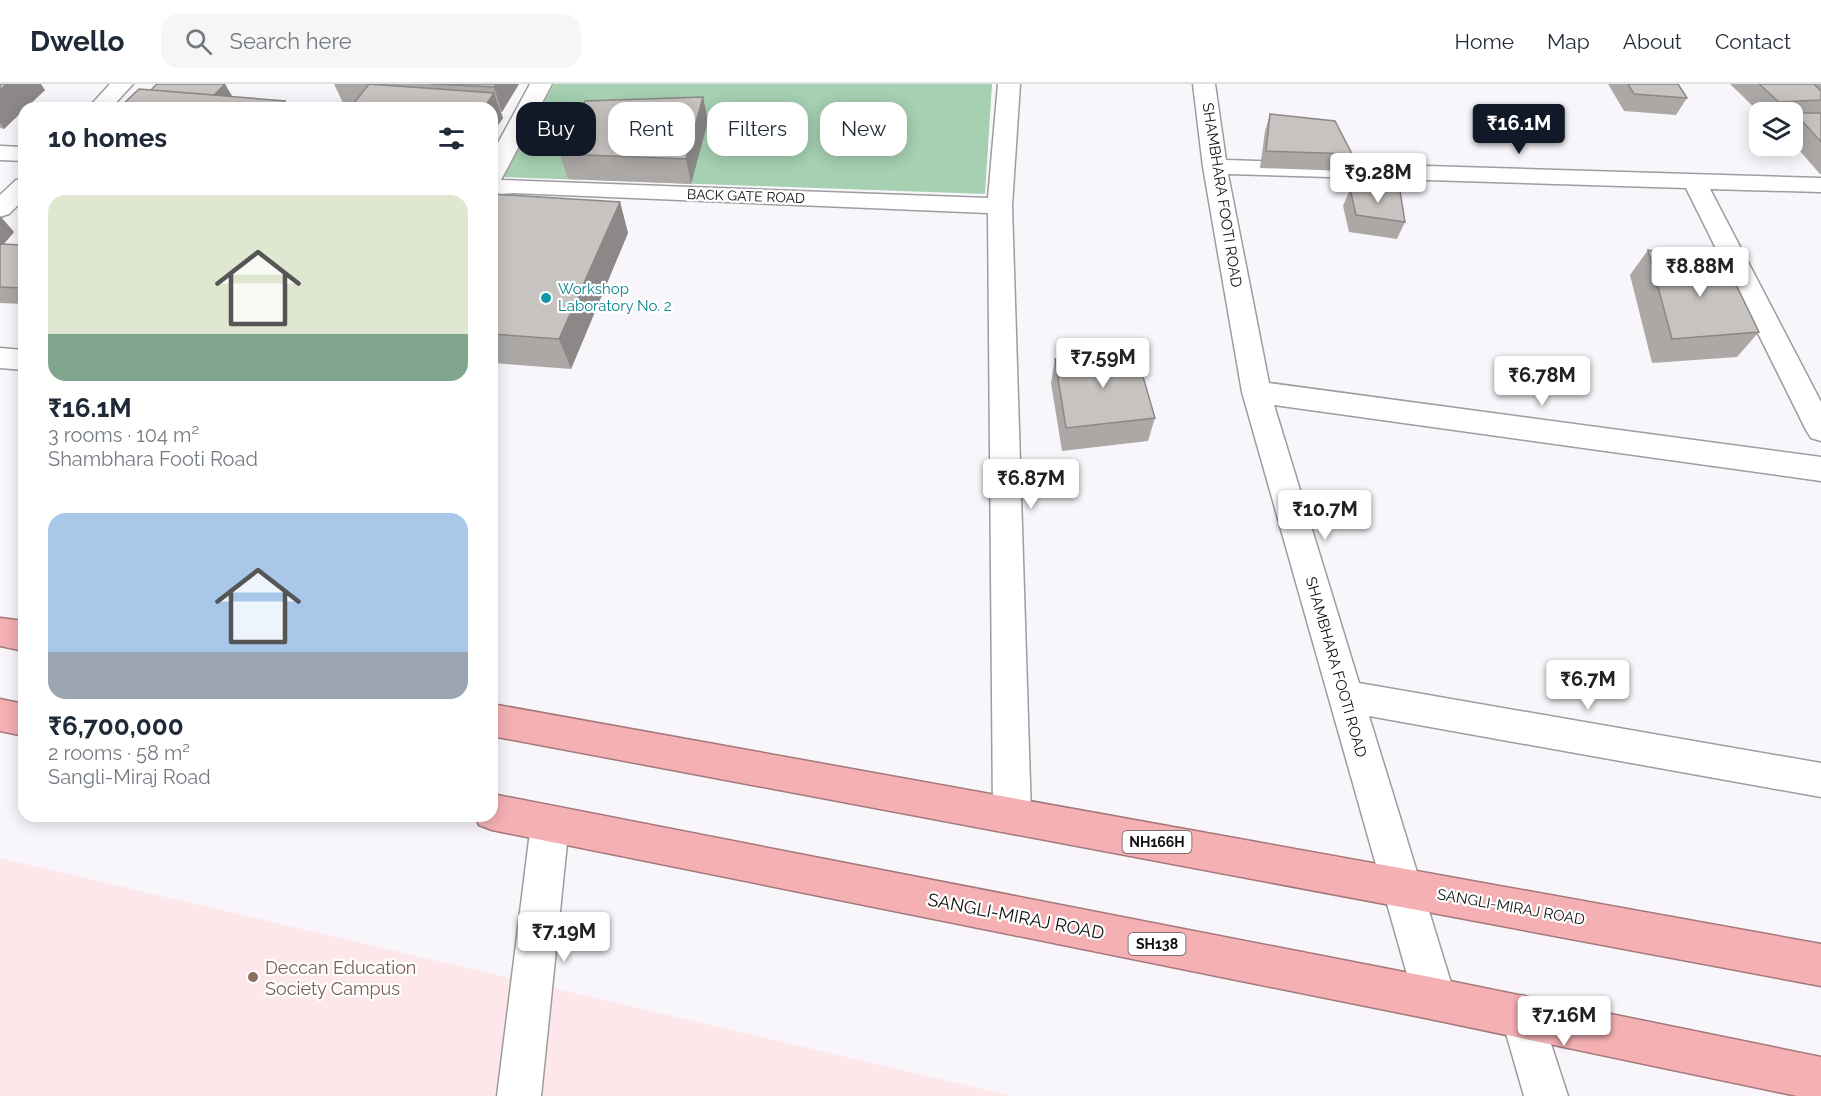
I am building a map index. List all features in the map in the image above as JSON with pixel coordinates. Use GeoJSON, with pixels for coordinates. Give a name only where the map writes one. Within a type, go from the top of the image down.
{"type":"FeatureCollection","features":[{"type":"Feature","properties":{"kind":"highway"},"geometry":{"type":"LineString","coordinates":[[0,632],[18,635]]}},
{"type":"Feature","properties":{"kind":"highway"},"geometry":{"type":"LineString","coordinates":[[0,715],[18,719]]}},
{"type":"Feature","properties":{"kind":"highway","name":"SANGLI-MIRAJ ROAD"},"geometry":{"type":"LineString","coordinates":[[498,721],[1821,965]]}},
{"type":"Feature","properties":{"kind":"highway","name":"SANGLI-MIRAJ ROAD"},"geometry":{"type":"LineString","coordinates":[[498,813],[1522,1016],[1821,1079]]}},
{"type":"Feature","properties":{"kind":"street"},"geometry":{"type":"LineString","coordinates":[[105,102],[122,84]]}},
{"type":"Feature","properties":{"kind":"street"},"geometry":{"type":"LineString","coordinates":[[498,165],[541,84]]}},
{"type":"Feature","properties":{"kind":"street"},"geometry":{"type":"LineString","coordinates":[[1009,84],[1000,207],[1012,815]]}},
{"type":"Feature","properties":{"kind":"street","name":"SHAMBHARA FOOTI ROAD"},"geometry":{"type":"LineString","coordinates":[[1204,84],[1215,167],[1256,392],[1436,999]]}},
{"type":"Feature","properties":{"kind":"street"},"geometry":{"type":"LineString","coordinates":[[0,153],[18,154]]}},
{"type":"Feature","properties":{"kind":"street"},"geometry":{"type":"LineString","coordinates":[[1215,167],[1821,185]]}},
{"type":"Feature","properties":{"kind":"street"},"geometry":{"type":"LineString","coordinates":[[1694,181],[1821,430]]}},
{"type":"Feature","properties":{"kind":"street","name":"BACK GATE ROAD"},"geometry":{"type":"LineString","coordinates":[[498,187],[513,186],[1000,207]]}},
{"type":"Feature","properties":{"kind":"street"},"geometry":{"type":"LineString","coordinates":[[0,209],[18,191]]}},
{"type":"Feature","properties":{"kind":"street"},"geometry":{"type":"LineString","coordinates":[[0,358],[18,360]]}},
{"type":"Feature","properties":{"kind":"street"},"geometry":{"type":"LineString","coordinates":[[1256,392],[1821,468]]}},
{"type":"Feature","properties":{"kind":"street"},"geometry":{"type":"LineString","coordinates":[[1345,696],[1821,780]]}},
{"type":"Feature","properties":{"kind":"street"},"geometry":{"type":"LineString","coordinates":[[519,1096],[550,824]]}},
{"type":"Feature","properties":{"kind":"street"},"geometry":{"type":"LineString","coordinates":[[1522,1016],[1546,1096]]}},
{"type":"Feature","properties":{"kind":"shaded area","name":"Deccan Education Society Campus"},"geometry":{"type":"Polygon","coordinates":[[[0,858],[1012,1096],[0,1096],[0,858]]]}},
{"type":"Feature","properties":{"kind":"green space"},"geometry":{"type":"Polygon","coordinates":[[[554,84],[992,84],[985,194],[504,177],[516,155],[596,156],[596,102],[544,102],[554,84]]]}},
{"type":"Feature","properties":{"kind":"building"},"geometry":{"type":"Polygon","coordinates":[[[157,84],[225,84],[214,95],[151,90],[157,84]]]}},
{"type":"Feature","properties":{"kind":"building"},"geometry":{"type":"Polygon","coordinates":[[[369,84],[494,93],[488,102],[355,102],[369,84]]]}},
{"type":"Feature","properties":{"kind":"building"},"geometry":{"type":"Polygon","coordinates":[[[431,84],[496,84],[494,87],[431,84]]]}},
{"type":"Feature","properties":{"kind":"building"},"geometry":{"type":"Polygon","coordinates":[[[1628,84],[1678,84],[1687,98],[1634,94],[1628,84]]]}},
{"type":"Feature","properties":{"kind":"building"},"geometry":{"type":"Polygon","coordinates":[[[1759,84],[1814,84],[1821,91],[1821,100],[1779,102],[1759,84]]]}},
{"type":"Feature","properties":{"kind":"building"},"geometry":{"type":"Polygon","coordinates":[[[139,89],[285,101],[284,102],[125,102],[139,89]]]}},
{"type":"Feature","properties":{"kind":"building"},"geometry":{"type":"Polygon","coordinates":[[[703,97],[695,126],[695,102],[608,102],[608,156],[596,155],[596,102],[585,101],[703,97]]]}},
{"type":"Feature","properties":{"kind":"building"},"geometry":{"type":"Polygon","coordinates":[[[1803,113],[1821,113],[1821,142],[1803,122],[1803,113]]]}},
{"type":"Feature","properties":{"kind":"building"},"geometry":{"type":"Polygon","coordinates":[[[1270,114],[1335,121],[1352,154],[1266,151],[1270,114]]]}},
{"type":"Feature","properties":{"kind":"building"},"geometry":{"type":"Polygon","coordinates":[[[610,156],[687,156],[686,159],[610,156]]]}},
{"type":"Feature","properties":{"kind":"building"},"geometry":{"type":"Polygon","coordinates":[[[1350,189],[1400,191],[1405,222],[1356,215],[1350,189]]]}},
{"type":"Feature","properties":{"kind":"building","name":"Workshop Laboratory No. 2"},"geometry":{"type":"Polygon","coordinates":[[[498,194],[620,202],[559,339],[498,334],[498,194]]]}},
{"type":"Feature","properties":{"kind":"building"},"geometry":{"type":"Polygon","coordinates":[[[0,244],[18,245],[18,288],[0,287],[0,244]]]}},
{"type":"Feature","properties":{"kind":"building"},"geometry":{"type":"Polygon","coordinates":[[[1648,250],[1727,266],[1759,332],[1672,339],[1648,250]]]}},
{"type":"Feature","properties":{"kind":"building"},"geometry":{"type":"Polygon","coordinates":[[[1135,349],[1155,418],[1066,428],[1055,359],[1135,349]]]}},
{"type":"Feature","properties":{"kind":"place","name":"Workshop Laboratory No. 2"},"geometry":{"type":"Point","coordinates":[546,298]}},
{"type":"Feature","properties":{"kind":"place","name":"Deccan Education Society Campus"},"geometry":{"type":"Point","coordinates":[253,977]}}]}
